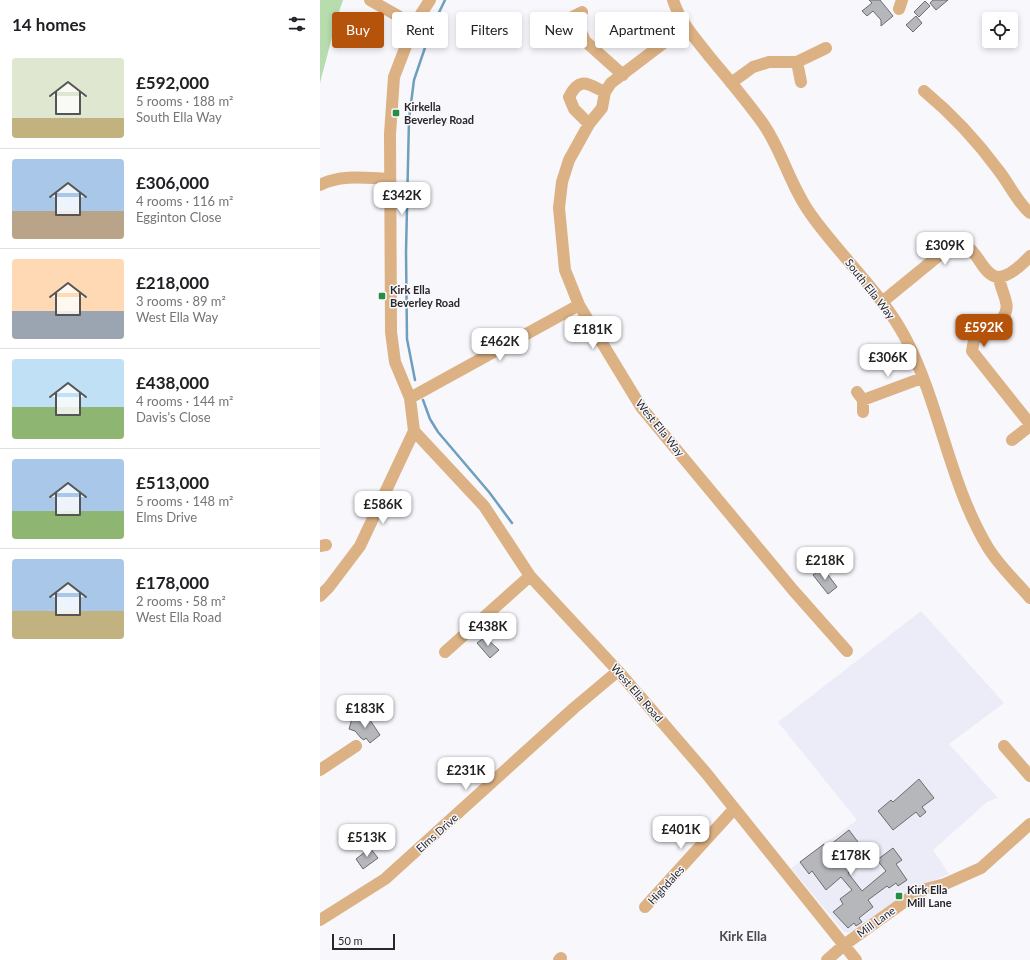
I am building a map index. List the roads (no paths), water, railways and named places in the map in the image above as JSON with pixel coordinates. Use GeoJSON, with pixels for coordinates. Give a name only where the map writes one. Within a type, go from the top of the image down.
{"type":"FeatureCollection","features":[{"type":"Feature","properties":{"kind":"street"},"geometry":{"type":"LineString","coordinates":[[370,0],[392,12]]}},
{"type":"Feature","properties":{"kind":"street"},"geometry":{"type":"LineString","coordinates":[[422,12],[430,0]]}},
{"type":"Feature","properties":{"kind":"street","name":"South Ella Way"},"geometry":{"type":"LineString","coordinates":[[673,0],[679,12]]}},
{"type":"Feature","properties":{"kind":"street","name":"South Ella Way"},"geometry":{"type":"LineString","coordinates":[[689,30],[770,135],[801,199],[812,216],[882,302],[906,340],[922,378],[960,488],[978,529],[993,555],[1030,598]]}},
{"type":"Feature","properties":{"kind":"street"},"geometry":{"type":"LineString","coordinates":[[587,43],[623,75]]}},
{"type":"Feature","properties":{"kind":"street"},"geometry":{"type":"LineString","coordinates":[[732,84],[752,67],[769,62],[797,62],[830,47]]}},
{"type":"Feature","properties":{"kind":"street"},"geometry":{"type":"LineString","coordinates":[[320,596],[329,587],[360,546],[414,431],[410,398],[395,362],[391,332],[390,134],[394,77],[405,48]]}},
{"type":"Feature","properties":{"kind":"street","name":"West Ella Way"},"geometry":{"type":"LineString","coordinates":[[658,48],[611,83],[605,92],[602,108],[589,124],[569,160],[562,182],[559,208],[565,270],[579,305],[641,407],[793,590],[847,651]]}},
{"type":"Feature","properties":{"kind":"street"},"geometry":{"type":"LineString","coordinates":[[797,62],[801,82]]}},
{"type":"Feature","properties":{"kind":"street"},"geometry":{"type":"LineString","coordinates":[[589,124],[574,109],[569,97],[574,86],[580,84],[591,85],[605,92]]}},
{"type":"Feature","properties":{"kind":"street"},"geometry":{"type":"LineString","coordinates":[[924,91],[948,111],[965,129],[1000,172],[1021,205],[1030,213]]}},
{"type":"Feature","properties":{"kind":"street"},"geometry":{"type":"LineString","coordinates":[[320,185],[328,180],[348,177],[390,179]]}},
{"type":"Feature","properties":{"kind":"street"},"geometry":{"type":"LineString","coordinates":[[882,302],[950,246],[957,244],[966,246],[990,273],[1000,278],[1008,276],[1030,256]]}},
{"type":"Feature","properties":{"kind":"street"},"geometry":{"type":"LineString","coordinates":[[1000,278],[1007,306],[1005,314],[1002,319],[974,340],[972,351],[1030,425],[1012,440]]}},
{"type":"Feature","properties":{"kind":"street"},"geometry":{"type":"LineString","coordinates":[[410,398],[579,305]]}},
{"type":"Feature","properties":{"kind":"street"},"geometry":{"type":"LineString","coordinates":[[861,401],[922,378]]}},
{"type":"Feature","properties":{"kind":"street","name":"West Ella Road"},"geometry":{"type":"LineString","coordinates":[[414,431],[484,506],[530,576],[618,671],[706,773],[856,960]]}},
{"type":"Feature","properties":{"kind":"street"},"geometry":{"type":"LineString","coordinates":[[445,652],[530,576]]}},
{"type":"Feature","properties":{"kind":"street","name":"Elms Drive"},"geometry":{"type":"LineString","coordinates":[[320,920],[385,879],[574,708],[618,671]]}},
{"type":"Feature","properties":{"kind":"street"},"geometry":{"type":"LineString","coordinates":[[320,770],[356,746]]}},
{"type":"Feature","properties":{"kind":"street"},"geometry":{"type":"LineString","coordinates":[[1004,746],[1030,776]]}},
{"type":"Feature","properties":{"kind":"street","name":"Highdales"},"geometry":{"type":"LineString","coordinates":[[645,907],[734,809]]}},
{"type":"Feature","properties":{"kind":"street","name":"Mill Lane"},"geometry":{"type":"LineString","coordinates":[[827,960],[844,945],[864,932],[884,915],[921,892],[945,884],[981,868],[1030,824]]}},
{"type":"Feature","properties":{"kind":"waterway"},"geometry":{"type":"LineString","coordinates":[[415,380],[407,339],[406,252],[409,119],[414,80],[432,27],[445,0]]}},
{"type":"Feature","properties":{"kind":"waterway"},"geometry":{"type":"LineString","coordinates":[[423,400],[430,419],[438,432],[489,492],[512,523]]}},
{"type":"Feature","properties":{"kind":"place","name":"Kirkella Beverley Road"},"geometry":{"type":"Point","coordinates":[396,113]}},
{"type":"Feature","properties":{"kind":"place","name":"Kirk Ella Beverley Road"},"geometry":{"type":"Point","coordinates":[382,296]}},
{"type":"Feature","properties":{"kind":"place","name":"Kirk Ella Mill Lane"},"geometry":{"type":"Point","coordinates":[899,896]}},
{"type":"Feature","properties":{"kind":"district","name":"Kirk Ella"},"geometry":{"type":"Point","coordinates":[743,936]}}]}
